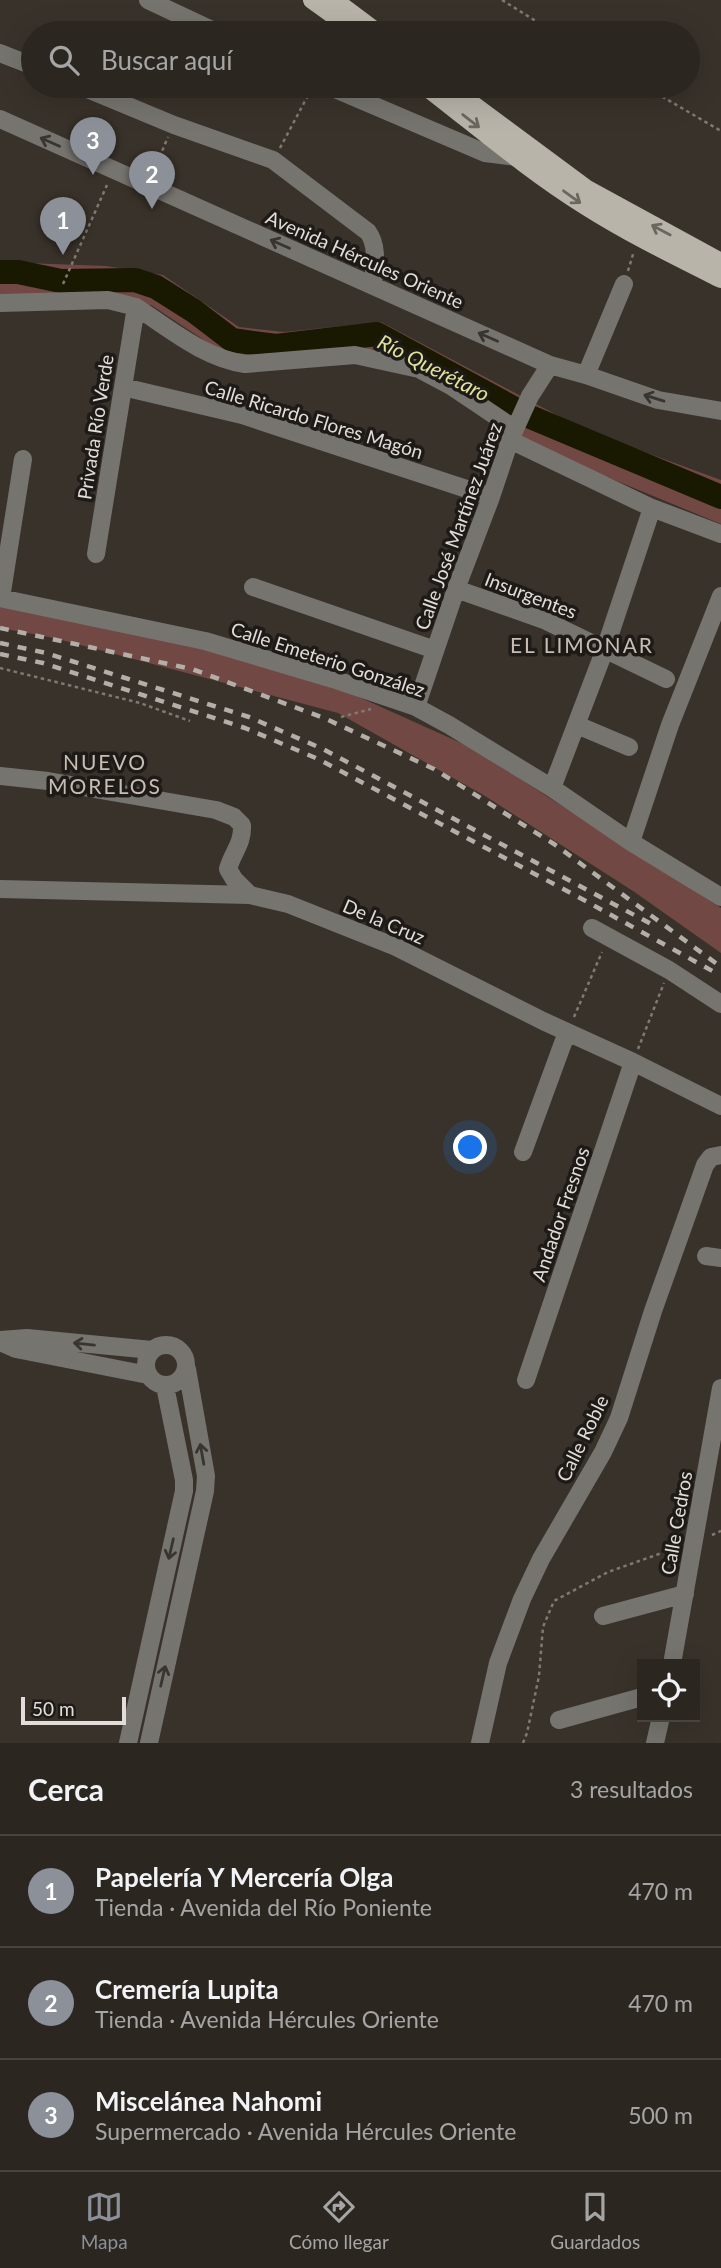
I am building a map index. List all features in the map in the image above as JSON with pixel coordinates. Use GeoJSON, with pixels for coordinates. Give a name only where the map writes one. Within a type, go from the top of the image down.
{"type":"FeatureCollection","features":[{"type":"Feature","properties":{"kind":"main road"},"geometry":{"type":"LineString","coordinates":[[312,0],[341,21]]}},
{"type":"Feature","properties":{"kind":"main road"},"geometry":{"type":"LineString","coordinates":[[334,0],[362,21]]}},
{"type":"Feature","properties":{"kind":"main road"},"geometry":{"type":"LineString","coordinates":[[443,98],[522,151],[721,262]]}},
{"type":"Feature","properties":{"kind":"main road"},"geometry":{"type":"LineString","coordinates":[[462,98],[582,204],[638,237],[721,279]]}},
{"type":"Feature","properties":{"kind":"street"},"geometry":{"type":"LineString","coordinates":[[148,0],[193,21]]}},
{"type":"Feature","properties":{"kind":"street"},"geometry":{"type":"LineString","coordinates":[[0,53],[21,61]]}},
{"type":"Feature","properties":{"kind":"street"},"geometry":{"type":"LineString","coordinates":[[109,98],[174,125],[273,160],[369,232],[374,251],[373,286]]}},
{"type":"Feature","properties":{"kind":"street"},"geometry":{"type":"LineString","coordinates":[[356,98],[485,153],[522,151]]}},
{"type":"Feature","properties":{"kind":"street","name":"Avenida Hércules Oriente"},"geometry":{"type":"LineString","coordinates":[[0,119],[550,365],[586,374],[658,400],[721,411]]}},
{"type":"Feature","properties":{"kind":"street"},"geometry":{"type":"LineString","coordinates":[[586,374],[624,284]]}},
{"type":"Feature","properties":{"kind":"street"},"geometry":{"type":"LineString","coordinates":[[0,303],[108,300],[136,307],[205,351],[230,362],[268,363],[355,355],[419,369],[451,386],[515,429],[652,508],[721,534]]}},
{"type":"Feature","properties":{"kind":"street","name":"Privada Río Verde"},"geometry":{"type":"LineString","coordinates":[[96,554],[136,307]]}},
{"type":"Feature","properties":{"kind":"street","name":"Calle José Martínez Juárez"},"geometry":{"type":"LineString","coordinates":[[416,707],[515,429],[530,396],[550,365]]}},
{"type":"Feature","properties":{"kind":"street","name":"Calle Ricardo Flores Magón"},"geometry":{"type":"LineString","coordinates":[[122,387],[242,415],[491,497]]}},
{"type":"Feature","properties":{"kind":"street"},"geometry":{"type":"LineString","coordinates":[[0,598],[23,459]]}},
{"type":"Feature","properties":{"kind":"street"},"geometry":{"type":"LineString","coordinates":[[552,788],[605,649],[652,508]]}},
{"type":"Feature","properties":{"kind":"street"},"geometry":{"type":"LineString","coordinates":[[253,587],[435,650]]}},
{"type":"Feature","properties":{"kind":"street","name":"Insurgentes"},"geometry":{"type":"LineString","coordinates":[[456,589],[544,620],[666,679]]}},
{"type":"Feature","properties":{"kind":"street"},"geometry":{"type":"LineString","coordinates":[[631,842],[670,725],[721,596]]}},
{"type":"Feature","properties":{"kind":"street","name":"Calle Emeterio González"},"geometry":{"type":"LineString","coordinates":[[0,598],[205,641],[333,678],[416,707],[552,788],[631,842],[721,897]]}},
{"type":"Feature","properties":{"kind":"street"},"geometry":{"type":"LineString","coordinates":[[577,725],[629,747]]}},
{"type":"Feature","properties":{"kind":"street"},"geometry":{"type":"LineString","coordinates":[[0,776],[48,781],[203,808],[234,817],[242,825],[242,838],[231,857],[228,869],[250,895]]}},
{"type":"Feature","properties":{"kind":"street","name":"De la Cruz"},"geometry":{"type":"LineString","coordinates":[[0,889],[250,895],[288,904],[396,947],[721,1106]]}},
{"type":"Feature","properties":{"kind":"street"},"geometry":{"type":"LineString","coordinates":[[592,928],[669,970],[721,1004]]}},
{"type":"Feature","properties":{"kind":"street"},"geometry":{"type":"LineString","coordinates":[[523,1152],[567,1032]]}},
{"type":"Feature","properties":{"kind":"street","name":"Andador Fresnos"},"geometry":{"type":"LineString","coordinates":[[526,1380],[633,1062]]}},
{"type":"Feature","properties":{"kind":"street","name":"Calle Roble"},"geometry":{"type":"LineString","coordinates":[[480,1743],[498,1663],[522,1599],[541,1559],[603,1452],[619,1418],[653,1311],[705,1165],[711,1157],[721,1155]]}},
{"type":"Feature","properties":{"kind":"street"},"geometry":{"type":"LineString","coordinates":[[0,1341],[27,1338],[152,1350]]}},
{"type":"Feature","properties":{"kind":"street"},"geometry":{"type":"LineString","coordinates":[[0,1341],[23,1351],[148,1375]]}},
{"type":"Feature","properties":{"kind":"street"},"geometry":{"type":"LineString","coordinates":[[149,1743],[205,1491],[206,1476],[186,1359],[181,1350],[172,1345],[161,1345],[152,1350],[145,1366],[155,1383],[165,1386],[175,1384],[183,1378],[187,1369]]}},
{"type":"Feature","properties":{"kind":"street"},"geometry":{"type":"LineString","coordinates":[[128,1743],[184,1491],[165,1386]]}},
{"type":"Feature","properties":{"kind":"street","name":"Calle Cedros"},"geometry":{"type":"LineString","coordinates":[[673,1659],[721,1388]]}},
{"type":"Feature","properties":{"kind":"street"},"geometry":{"type":"LineString","coordinates":[[603,1616],[685,1594]]}},
{"type":"Feature","properties":{"kind":"street"},"geometry":{"type":"LineString","coordinates":[[559,1720],[637,1698]]}},
{"type":"Feature","properties":{"kind":"street"},"geometry":{"type":"LineString","coordinates":[[655,1743],[660,1722]]}},
{"type":"Feature","properties":{"kind":"path"},"geometry":{"type":"LineString","coordinates":[[502,0],[536,21]]}},
{"type":"Feature","properties":{"kind":"path"},"geometry":{"type":"LineString","coordinates":[[273,160],[307,98]]}},
{"type":"Feature","properties":{"kind":"path"},"geometry":{"type":"LineString","coordinates":[[665,98],[721,131]]}},
{"type":"Feature","properties":{"kind":"path"},"geometry":{"type":"LineString","coordinates":[[147,184],[174,125]]}},
{"type":"Feature","properties":{"kind":"path"},"geometry":{"type":"LineString","coordinates":[[68,273],[114,169]]}},
{"type":"Feature","properties":{"kind":"path"},"geometry":{"type":"LineString","coordinates":[[624,284],[638,237]]}},
{"type":"Feature","properties":{"kind":"path"},"geometry":{"type":"LineString","coordinates":[[0,668],[141,703],[190,721]]}},
{"type":"Feature","properties":{"kind":"path"},"geometry":{"type":"LineString","coordinates":[[341,717],[378,708],[369,704]]}},
{"type":"Feature","properties":{"kind":"path"},"geometry":{"type":"LineString","coordinates":[[567,1032],[608,937]]}},
{"type":"Feature","properties":{"kind":"path"},"geometry":{"type":"LineString","coordinates":[[633,1062],[669,970]]}},
{"type":"Feature","properties":{"kind":"shaded area"},"geometry":{"type":"Polygon","coordinates":[[[0,262],[106,266],[163,275],[239,327],[284,332],[381,322],[587,431],[721,480],[721,524],[520,441],[400,360],[256,360],[225,354],[151,305],[0,295],[0,262]]]}},
{"type":"Feature","properties":{"kind":"shaded area"},"geometry":{"type":"Polygon","coordinates":[[[0,606],[209,650],[350,693],[470,747],[721,908],[721,953],[633,891],[485,796],[338,713],[54,638],[0,628],[0,606]]]}},
{"type":"Feature","properties":{"kind":"waterway","name":"Río Querétaro"},"geometry":{"type":"LineString","coordinates":[[0,272],[18,272],[61,281],[135,280],[156,287],[232,340],[276,346],[377,334],[528,416],[721,497]]}},
{"type":"Feature","properties":{"kind":"railway"},"geometry":{"type":"LineString","coordinates":[[0,628],[192,669],[324,718],[434,769],[554,844],[721,967]]}},
{"type":"Feature","properties":{"kind":"railway"},"geometry":{"type":"LineString","coordinates":[[0,643],[46,653],[249,717],[323,749],[653,925]]}},
{"type":"Feature","properties":{"kind":"railway"},"geometry":{"type":"LineString","coordinates":[[0,654],[43,663],[245,728],[318,759],[716,973]]}},
{"type":"Feature","properties":{"kind":"place","name":"Miscelánea Nahomi"},"geometry":{"type":"Point","coordinates":[93,175]}},
{"type":"Feature","properties":{"kind":"place","name":"Cremería Lupita"},"geometry":{"type":"Point","coordinates":[152,209]}},
{"type":"Feature","properties":{"kind":"place","name":"Papelería Y Mercería Olga"},"geometry":{"type":"Point","coordinates":[63,255]}},
{"type":"Feature","properties":{"kind":"district","name":"EL LIMONAR"},"geometry":{"type":"Point","coordinates":[582,644]}},
{"type":"Feature","properties":{"kind":"district","name":"NUEVO MORELOS"},"geometry":{"type":"Point","coordinates":[105,773]}}]}
